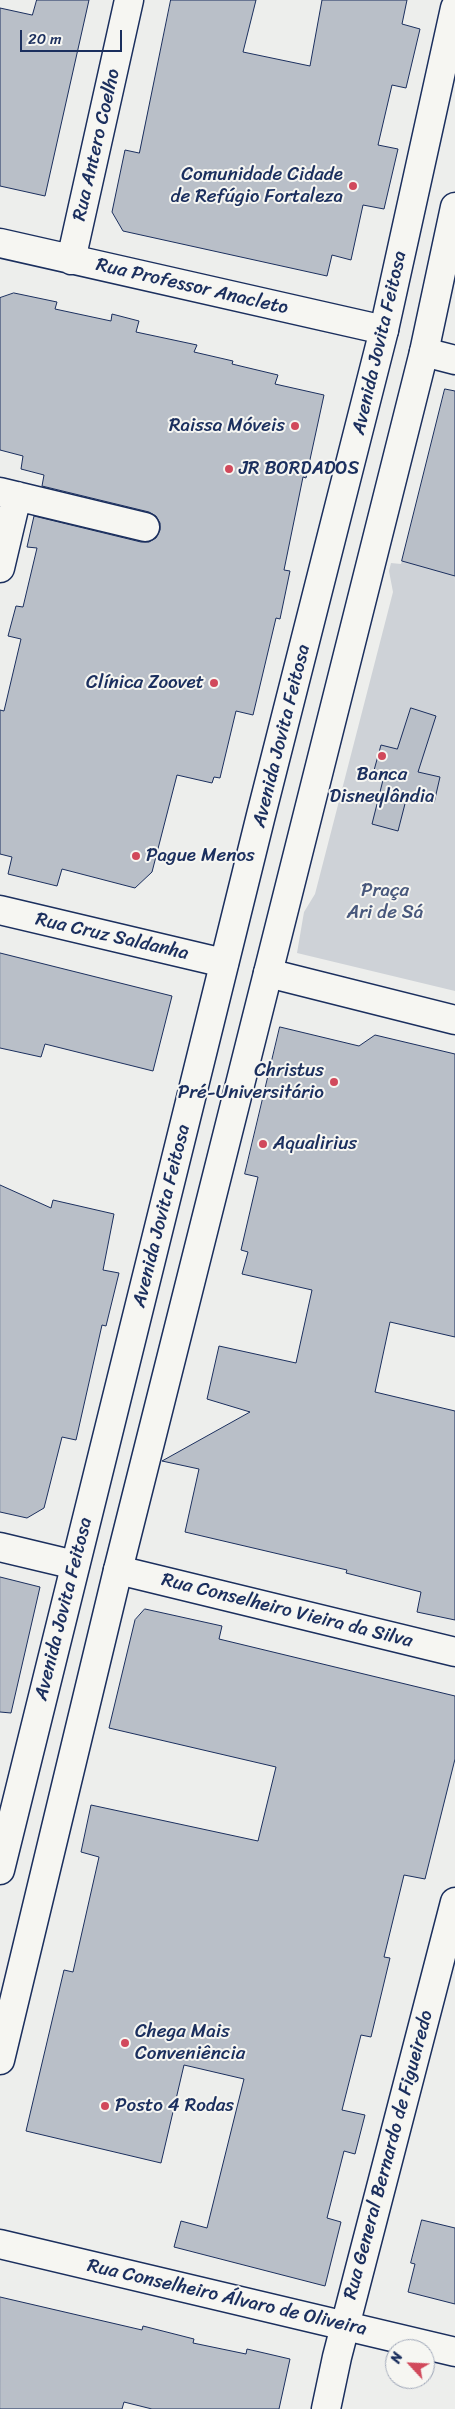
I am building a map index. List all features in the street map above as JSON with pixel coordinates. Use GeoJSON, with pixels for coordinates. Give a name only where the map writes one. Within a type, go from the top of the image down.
{"type":"FeatureCollection","features":[{"type":"Feature","properties":{"kind":"main road","name":"Rua Antero Coelho"},"geometry":{"type":"LineString","coordinates":[[71,260],[129,0]]}},
{"type":"Feature","properties":{"kind":"main road","name":"Avenida Jovita Feitosa"},"geometry":{"type":"LineString","coordinates":[[0,1870],[224,964],[384,330],[455,8]]}},
{"type":"Feature","properties":{"kind":"main road"},"geometry":{"type":"LineString","coordinates":[[0,2060],[118,1570],[424,352],[455,208]]}},
{"type":"Feature","properties":{"kind":"main road","name":"Rua Professor Anacleto"},"geometry":{"type":"LineString","coordinates":[[0,243],[384,330]]}},
{"type":"Feature","properties":{"kind":"main road"},"geometry":{"type":"LineString","coordinates":[[424,352],[455,360]]}},
{"type":"Feature","properties":{"kind":"main road"},"geometry":{"type":"LineString","coordinates":[[0,568],[8,494],[145,527]]}},
{"type":"Feature","properties":{"kind":"main road","name":"Rua Cruz Saldanha"},"geometry":{"type":"LineString","coordinates":[[0,910],[224,964]]}},
{"type":"Feature","properties":{"kind":"main road"},"geometry":{"type":"LineString","coordinates":[[268,973],[455,1020]]}},
{"type":"Feature","properties":{"kind":"main road"},"geometry":{"type":"LineString","coordinates":[[0,1547],[75,1565]]}},
{"type":"Feature","properties":{"kind":"main road","name":"Rua Conselheiro Vieira da Silva"},"geometry":{"type":"LineString","coordinates":[[118,1570],[455,1652]]}},
{"type":"Feature","properties":{"kind":"main road","name":"Rua General Bernardo de Figueiredo"},"geometry":{"type":"LineString","coordinates":[[326,2409],[344,2327],[455,1902]]}},
{"type":"Feature","properties":{"kind":"main road","name":"Rua Conselheiro Álvaro de Oliveira"},"geometry":{"type":"LineString","coordinates":[[0,2244],[455,2352]]}},
{"type":"Feature","properties":{"kind":"green space","name":"Praça Ari de Sá"},"geometry":{"type":"Polygon","coordinates":[[[455,393],[455,991],[297,953],[304,912],[315,894],[393,592],[389,571],[391,563],[401,564],[441,403],[455,393]]]}},
{"type":"Feature","properties":{"kind":"building"},"geometry":{"type":"Polygon","coordinates":[[[37,0],[89,0],[45,196],[0,186],[0,8],[32,15],[37,0]]]}},
{"type":"Feature","properties":{"kind":"building"},"geometry":{"type":"Polygon","coordinates":[[[171,0],[256,0],[243,52],[310,66],[322,0],[407,0],[402,24],[420,29],[406,88],[392,85],[378,145],[398,149],[384,209],[363,205],[351,260],[332,255],[327,276],[123,231],[112,212],[125,150],[139,153],[171,0]]]}},
{"type":"Feature","properties":{"kind":"building"},"geometry":{"type":"Polygon","coordinates":[[[14,293],[57,302],[55,309],[111,321],[112,314],[139,321],[136,332],[197,345],[194,352],[233,361],[232,364],[278,375],[275,384],[324,395],[306,478],[303,477],[284,570],[290,571],[280,619],[276,618],[253,715],[236,711],[220,778],[214,777],[212,783],[177,775],[152,872],[135,888],[62,869],[57,886],[8,874],[12,857],[0,854],[0,710],[4,711],[21,639],[8,636],[16,606],[23,607],[37,548],[27,547],[34,516],[141,542],[149,542],[156,538],[160,530],[160,523],[156,516],[149,512],[42,486],[44,475],[21,469],[23,456],[0,450],[0,298],[14,293]]]}},
{"type":"Feature","properties":{"kind":"building"},"geometry":{"type":"Polygon","coordinates":[[[445,389],[455,391],[455,576],[402,561],[445,389]]]}},
{"type":"Feature","properties":{"kind":"building"},"geometry":{"type":"Polygon","coordinates":[[[411,708],[436,716],[418,772],[440,777],[434,803],[407,796],[398,831],[372,824],[384,776],[373,774],[381,745],[397,749],[411,708]]]}},
{"type":"Feature","properties":{"kind":"building"},"geometry":{"type":"Polygon","coordinates":[[[0,953],[172,996],[153,1071],[45,1044],[41,1057],[0,1048],[0,953]]]}},
{"type":"Feature","properties":{"kind":"building"},"geometry":{"type":"Polygon","coordinates":[[[280,1027],[359,1046],[375,1035],[455,1054],[455,1337],[390,1322],[375,1392],[455,1411],[455,1620],[417,1612],[421,1592],[346,1573],[347,1570],[185,1532],[199,1469],[162,1461],[250,1412],[207,1399],[219,1346],[296,1363],[312,1290],[242,1274],[248,1252],[241,1250],[258,1177],[245,1174],[280,1027]]]}},
{"type":"Feature","properties":{"kind":"building"},"geometry":{"type":"Polygon","coordinates":[[[0,1185],[51,1208],[53,1200],[114,1214],[103,1270],[119,1273],[106,1326],[102,1325],[76,1440],[62,1437],[44,1508],[27,1518],[0,1512],[0,1185]]]}},
{"type":"Feature","properties":{"kind":"building"},"geometry":{"type":"Polygon","coordinates":[[[0,1577],[40,1587],[11,1713],[0,1712],[0,1577]]]}},
{"type":"Feature","properties":{"kind":"building"},"geometry":{"type":"Polygon","coordinates":[[[145,1609],[222,1626],[219,1639],[455,1696],[455,1759],[425,1879],[404,1875],[384,1957],[390,1958],[371,2037],[361,2035],[342,2110],[365,2115],[355,2154],[344,2151],[327,2218],[341,2222],[325,2286],[174,2247],[181,2221],[207,2228],[244,2079],[184,2065],[161,2163],[26,2131],[64,1970],[73,1972],[99,1857],[81,1852],[91,1805],[258,1841],[276,1767],[109,1728],[135,1620],[145,1609]]]}},
{"type":"Feature","properties":{"kind":"building"},"geometry":{"type":"Polygon","coordinates":[[[422,2220],[455,2228],[455,2304],[408,2292],[415,2264],[411,2263],[422,2220]]]}},
{"type":"Feature","properties":{"kind":"building"},"geometry":{"type":"Polygon","coordinates":[[[0,2297],[142,2330],[143,2326],[194,2339],[193,2343],[246,2354],[247,2349],[290,2359],[279,2409],[152,2409],[124,2402],[122,2409],[0,2409],[0,2297]]]}},
{"type":"Feature","properties":{"kind":"place","name":"Comunidade Cidade de Refúgio Fortaleza"},"geometry":{"type":"Point","coordinates":[353,186]}},
{"type":"Feature","properties":{"kind":"place","name":"Raissa Móveis"},"geometry":{"type":"Point","coordinates":[295,426]}},
{"type":"Feature","properties":{"kind":"place","name":"JR BORDADOS"},"geometry":{"type":"Point","coordinates":[229,469]}},
{"type":"Feature","properties":{"kind":"place","name":"Clínica Zoovet"},"geometry":{"type":"Point","coordinates":[214,683]}},
{"type":"Feature","properties":{"kind":"place","name":"Banca Disneylândia"},"geometry":{"type":"Point","coordinates":[382,756]}},
{"type":"Feature","properties":{"kind":"place","name":"Pague Menos"},"geometry":{"type":"Point","coordinates":[136,856]}},
{"type":"Feature","properties":{"kind":"place","name":"Christus Pré-Universitário"},"geometry":{"type":"Point","coordinates":[334,1082]}},
{"type":"Feature","properties":{"kind":"place","name":"Aqualirius"},"geometry":{"type":"Point","coordinates":[263,1144]}},
{"type":"Feature","properties":{"kind":"place","name":"Chega Mais Conveniência"},"geometry":{"type":"Point","coordinates":[125,2043]}},
{"type":"Feature","properties":{"kind":"place","name":"Posto 4 Rodas"},"geometry":{"type":"Point","coordinates":[105,2106]}}]}
